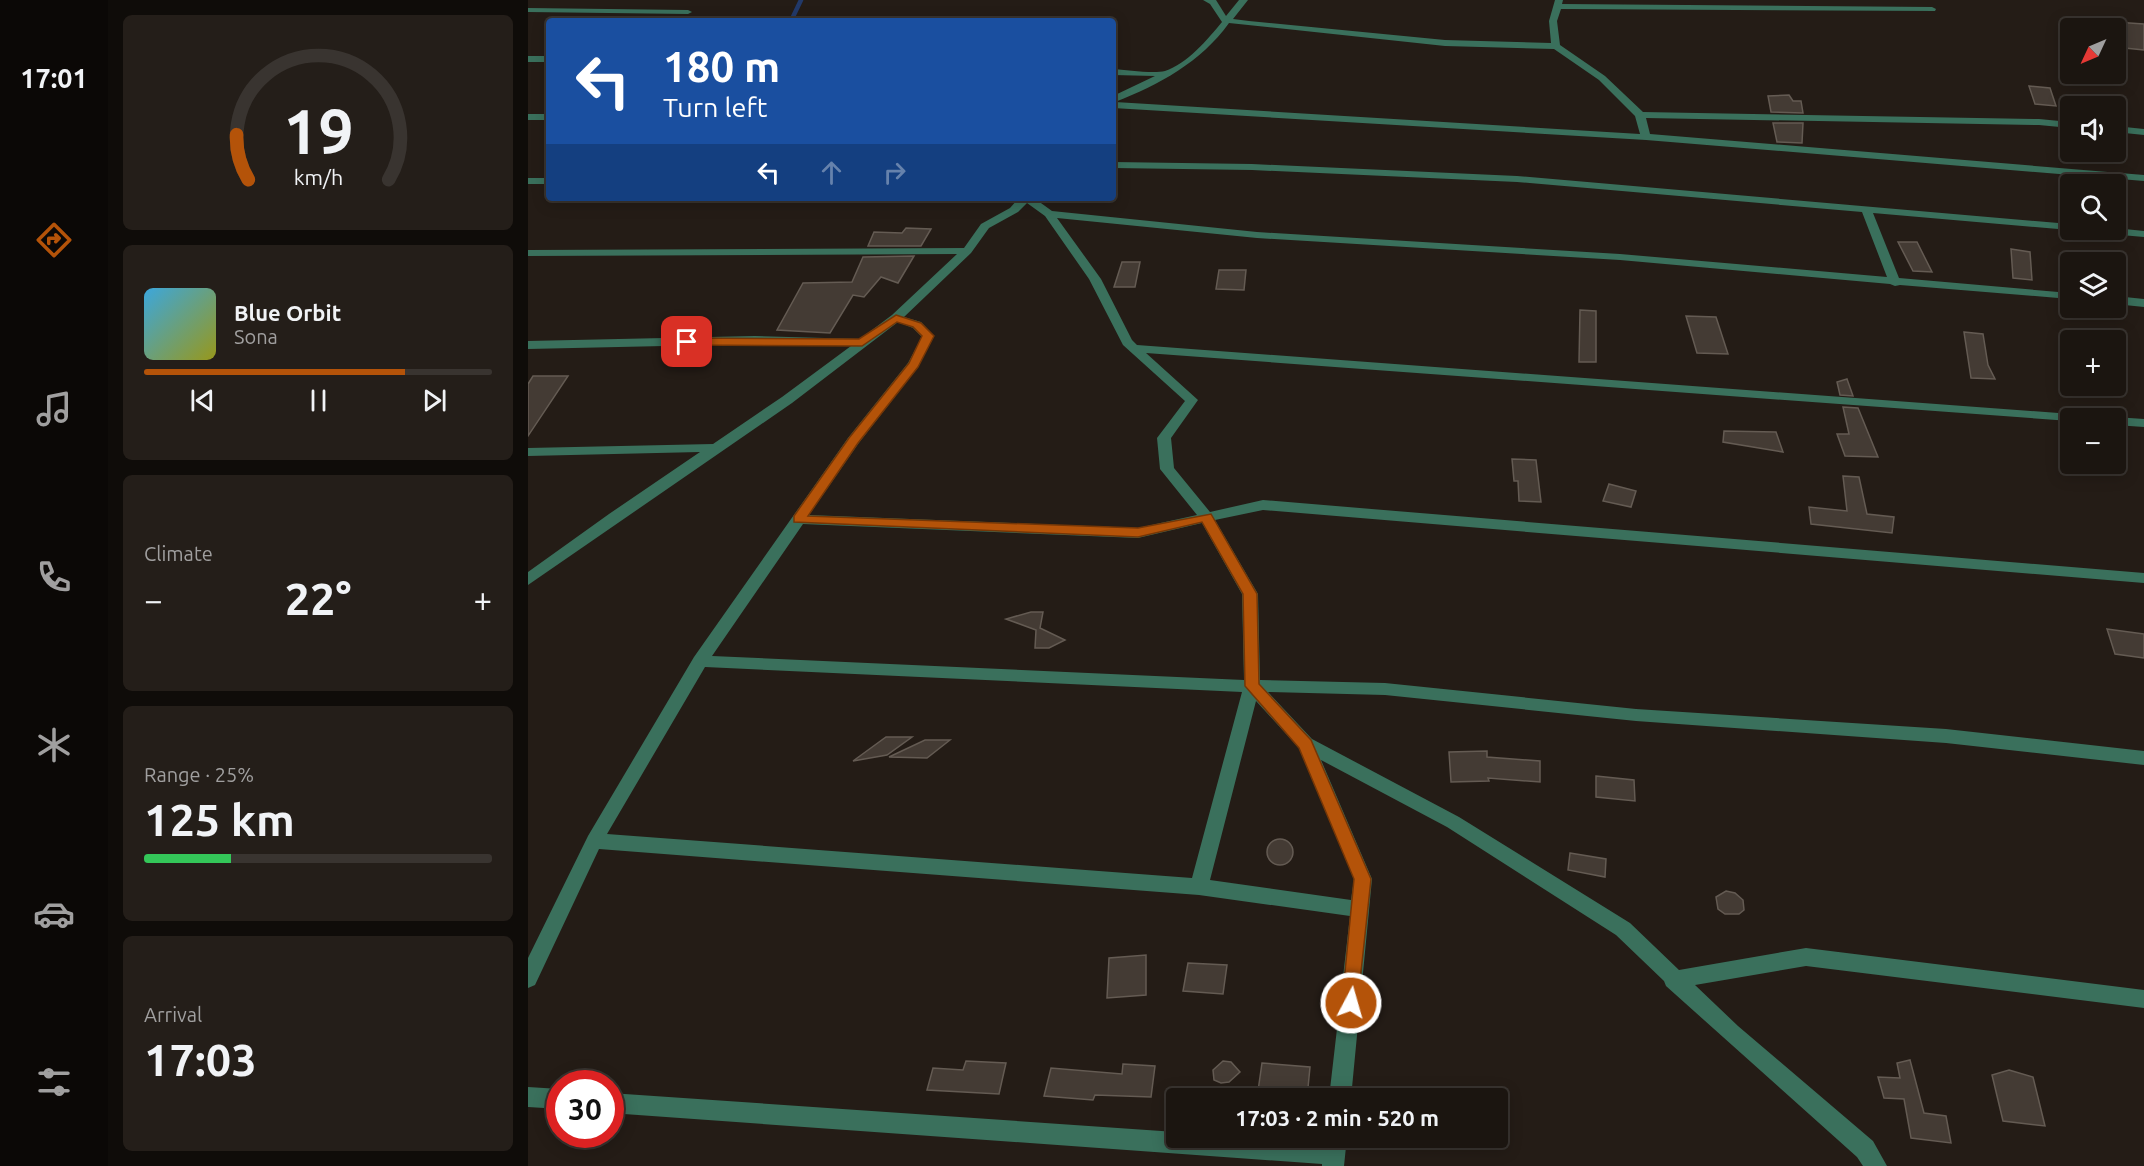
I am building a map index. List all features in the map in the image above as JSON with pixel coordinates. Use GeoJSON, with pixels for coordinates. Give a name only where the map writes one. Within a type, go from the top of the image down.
{"type":"FeatureCollection","features":[{"type":"Feature","properties":{"kind":"street"},"geometry":{"type":"LineString","coordinates":[[1207,0],[1213,3],[1225,20],[1305,31],[1444,43],[1556,46],[1602,78],[1640,115],[1646,137]]}},
{"type":"Feature","properties":{"kind":"street"},"geometry":{"type":"LineString","coordinates":[[1116,99],[1184,63],[1215,36],[1225,20],[1244,0]]}},
{"type":"Feature","properties":{"kind":"street"},"geometry":{"type":"LineString","coordinates":[[1556,46],[1554,21],[1557,3],[1932,9]]}},
{"type":"Feature","properties":{"kind":"street"},"geometry":{"type":"LineString","coordinates":[[528,10],[688,12]]}},
{"type":"Feature","properties":{"kind":"street"},"geometry":{"type":"LineString","coordinates":[[528,59],[546,59]]}},
{"type":"Feature","properties":{"kind":"street"},"geometry":{"type":"LineString","coordinates":[[1116,72],[1166,74]]}},
{"type":"Feature","properties":{"kind":"street"},"geometry":{"type":"LineString","coordinates":[[1116,105],[1646,137],[2144,178]]}},
{"type":"Feature","properties":{"kind":"street"},"geometry":{"type":"LineString","coordinates":[[1640,115],[2060,124]]}},
{"type":"Feature","properties":{"kind":"street"},"geometry":{"type":"LineString","coordinates":[[528,117],[546,117]]}},
{"type":"Feature","properties":{"kind":"street"},"geometry":{"type":"LineString","coordinates":[[2126,130],[2144,132]]}},
{"type":"Feature","properties":{"kind":"street"},"geometry":{"type":"LineString","coordinates":[[1116,165],[1252,166],[1447,175],[1866,208],[2060,226]]}},
{"type":"Feature","properties":{"kind":"street"},"geometry":{"type":"LineString","coordinates":[[528,182],[546,181]]}},
{"type":"Feature","properties":{"kind":"street"},"geometry":{"type":"LineString","coordinates":[[528,580],[714,448],[787,400],[896,318],[967,250],[985,226],[1014,210],[1023,201]]}},
{"type":"Feature","properties":{"kind":"street"},"geometry":{"type":"LineString","coordinates":[[1030,201],[1049,214],[1095,279],[1127,342],[1192,400],[1164,438],[1167,469],[1206,517],[1250,594],[1252,686],[1199,887]]}},
{"type":"Feature","properties":{"kind":"street"},"geometry":{"type":"LineString","coordinates":[[1866,208],[1895,283]]}},
{"type":"Feature","properties":{"kind":"street"},"geometry":{"type":"LineString","coordinates":[[1049,214],[1257,235],[1620,257],[1895,283],[2060,295]]}},
{"type":"Feature","properties":{"kind":"street"},"geometry":{"type":"LineString","coordinates":[[2126,232],[2144,234]]}},
{"type":"Feature","properties":{"kind":"street"},"geometry":{"type":"LineString","coordinates":[[528,253],[967,250]]}},
{"type":"Feature","properties":{"kind":"street"},"geometry":{"type":"LineString","coordinates":[[2126,301],[2144,303]]}},
{"type":"Feature","properties":{"kind":"street"},"geometry":{"type":"LineString","coordinates":[[528,979],[594,841],[700,660],[853,441],[914,364],[928,336],[917,325],[896,318]]}},
{"type":"Feature","properties":{"kind":"street"},"geometry":{"type":"LineString","coordinates":[[528,345],[755,340],[862,343]]}},
{"type":"Feature","properties":{"kind":"street"},"geometry":{"type":"LineString","coordinates":[[1132,348],[2060,417]]}},
{"type":"Feature","properties":{"kind":"street"},"geometry":{"type":"LineString","coordinates":[[2126,422],[2144,423]]}},
{"type":"Feature","properties":{"kind":"street"},"geometry":{"type":"LineString","coordinates":[[528,452],[714,448]]}},
{"type":"Feature","properties":{"kind":"street"},"geometry":{"type":"LineString","coordinates":[[798,519],[1138,533],[1263,505],[2144,578]]}},
{"type":"Feature","properties":{"kind":"street"},"geometry":{"type":"LineString","coordinates":[[700,660],[1252,686],[1385,689],[1636,715],[1946,736],[2144,758]]}},
{"type":"Feature","properties":{"kind":"street"},"geometry":{"type":"LineString","coordinates":[[1252,686],[1306,744],[1453,822],[1623,929],[1673,980],[1865,1149],[1876,1166]]}},
{"type":"Feature","properties":{"kind":"street"},"geometry":{"type":"LineString","coordinates":[[1306,744],[1363,879],[1341,1088]]}},
{"type":"Feature","properties":{"kind":"street"},"geometry":{"type":"LineString","coordinates":[[594,841],[1199,887],[1361,909]]}},
{"type":"Feature","properties":{"kind":"street"},"geometry":{"type":"LineString","coordinates":[[1673,980],[1806,957],[2144,999]]}},
{"type":"Feature","properties":{"kind":"street"},"geometry":{"type":"LineString","coordinates":[[528,1097],[546,1098]]}},
{"type":"Feature","properties":{"kind":"street"},"geometry":{"type":"LineString","coordinates":[[624,1104],[1334,1152]]}},
{"type":"Feature","properties":{"kind":"building"},"geometry":{"type":"Polygon","coordinates":[[[2126,23],[2144,24],[2144,50],[2126,48],[2126,23]]]}},
{"type":"Feature","properties":{"kind":"building"},"geometry":{"type":"Polygon","coordinates":[[[2029,86],[2050,88],[2056,106],[2035,104],[2029,86]]]}},
{"type":"Feature","properties":{"kind":"building"},"geometry":{"type":"Polygon","coordinates":[[[1789,95],[1793,101],[1801,101],[1803,113],[1771,112],[1768,96],[1789,95]]]}},
{"type":"Feature","properties":{"kind":"building"},"geometry":{"type":"Polygon","coordinates":[[[1773,123],[1803,123],[1802,143],[1777,142],[1773,123]]]}},
{"type":"Feature","properties":{"kind":"building"},"geometry":{"type":"Polygon","coordinates":[[[906,228],[931,229],[921,246],[868,246],[874,232],[902,233],[906,228]]]}},
{"type":"Feature","properties":{"kind":"building"},"geometry":{"type":"Polygon","coordinates":[[[1898,242],[1917,242],[1932,272],[1913,271],[1898,242]]]}},
{"type":"Feature","properties":{"kind":"building"},"geometry":{"type":"Polygon","coordinates":[[[2011,249],[2030,252],[2032,280],[2013,278],[2011,249]]]}},
{"type":"Feature","properties":{"kind":"building"},"geometry":{"type":"Polygon","coordinates":[[[914,256],[898,283],[881,277],[864,297],[853,295],[830,333],[777,330],[803,283],[852,282],[863,257],[914,256]]]}},
{"type":"Feature","properties":{"kind":"building"},"geometry":{"type":"Polygon","coordinates":[[[1122,262],[1140,262],[1135,287],[1114,287],[1122,262]]]}},
{"type":"Feature","properties":{"kind":"building"},"geometry":{"type":"Polygon","coordinates":[[[1219,270],[1246,270],[1244,290],[1216,289],[1219,270]]]}},
{"type":"Feature","properties":{"kind":"building"},"geometry":{"type":"Polygon","coordinates":[[[1580,310],[1596,311],[1596,362],[1579,362],[1580,310]]]}},
{"type":"Feature","properties":{"kind":"building"},"geometry":{"type":"Polygon","coordinates":[[[1686,316],[1716,317],[1728,354],[1697,353],[1686,316]]]}},
{"type":"Feature","properties":{"kind":"building"},"geometry":{"type":"Polygon","coordinates":[[[1964,332],[1983,334],[1988,365],[1995,379],[1971,378],[1964,332]]]}},
{"type":"Feature","properties":{"kind":"building"},"geometry":{"type":"Polygon","coordinates":[[[533,376],[568,376],[528,436],[528,384],[533,376]]]}},
{"type":"Feature","properties":{"kind":"building"},"geometry":{"type":"Polygon","coordinates":[[[1847,379],[1853,396],[1840,395],[1837,382],[1847,379]]]}},
{"type":"Feature","properties":{"kind":"building"},"geometry":{"type":"Polygon","coordinates":[[[1843,407],[1858,408],[1878,457],[1845,456],[1837,434],[1849,434],[1843,407]]]}},
{"type":"Feature","properties":{"kind":"building"},"geometry":{"type":"Polygon","coordinates":[[[1724,431],[1776,432],[1783,452],[1723,442],[1724,431]]]}},
{"type":"Feature","properties":{"kind":"building"},"geometry":{"type":"Polygon","coordinates":[[[1512,459],[1536,460],[1541,502],[1519,501],[1518,481],[1514,481],[1512,459]]]}},
{"type":"Feature","properties":{"kind":"building"},"geometry":{"type":"Polygon","coordinates":[[[1843,476],[1859,477],[1867,514],[1894,517],[1892,533],[1811,524],[1809,507],[1847,511],[1843,476]]]}},
{"type":"Feature","properties":{"kind":"building"},"geometry":{"type":"Polygon","coordinates":[[[1609,484],[1636,491],[1631,507],[1603,501],[1609,484]]]}},
{"type":"Feature","properties":{"kind":"building"},"geometry":{"type":"Polygon","coordinates":[[[1031,612],[1043,612],[1040,628],[1065,640],[1049,648],[1035,648],[1036,630],[1006,619],[1031,612]]]}},
{"type":"Feature","properties":{"kind":"building"},"geometry":{"type":"Polygon","coordinates":[[[2107,629],[2144,634],[2144,658],[2115,654],[2107,629]]]}},
{"type":"Feature","properties":{"kind":"building"},"geometry":{"type":"Polygon","coordinates":[[[886,737],[912,737],[887,755],[853,761],[886,737]]]}},
{"type":"Feature","properties":{"kind":"building"},"geometry":{"type":"Polygon","coordinates":[[[925,740],[950,740],[927,758],[889,757],[925,740]]]}},
{"type":"Feature","properties":{"kind":"building"},"geometry":{"type":"Polygon","coordinates":[[[1487,751],[1487,757],[1540,761],[1540,782],[1488,778],[1489,781],[1451,782],[1449,752],[1487,751]]]}},
{"type":"Feature","properties":{"kind":"building"},"geometry":{"type":"Polygon","coordinates":[[[1596,776],[1634,780],[1635,801],[1596,797],[1596,776]]]}},
{"type":"Feature","properties":{"kind":"building"},"geometry":{"type":"Polygon","coordinates":[[[1280,839],[1289,843],[1293,852],[1289,861],[1280,865],[1271,861],[1267,852],[1271,843],[1280,839]]]}},
{"type":"Feature","properties":{"kind":"building"},"geometry":{"type":"Polygon","coordinates":[[[1570,853],[1606,859],[1605,877],[1568,870],[1570,853]]]}},
{"type":"Feature","properties":{"kind":"building"},"geometry":{"type":"Polygon","coordinates":[[[1726,891],[1735,893],[1743,900],[1744,910],[1739,914],[1725,914],[1718,909],[1716,897],[1726,891]]]}},
{"type":"Feature","properties":{"kind":"building"},"geometry":{"type":"Polygon","coordinates":[[[1146,955],[1146,995],[1107,998],[1109,958],[1146,955]]]}},
{"type":"Feature","properties":{"kind":"building"},"geometry":{"type":"Polygon","coordinates":[[[1188,963],[1227,965],[1223,994],[1183,991],[1188,963]]]}},
{"type":"Feature","properties":{"kind":"building"},"geometry":{"type":"Polygon","coordinates":[[[1910,1060],[1924,1113],[1946,1116],[1951,1143],[1911,1138],[1904,1099],[1884,1098],[1878,1077],[1900,1078],[1897,1063],[1910,1060]]]}},
{"type":"Feature","properties":{"kind":"building"},"geometry":{"type":"Polygon","coordinates":[[[966,1061],[1006,1063],[999,1094],[927,1090],[933,1068],[963,1070],[966,1061]]]}},
{"type":"Feature","properties":{"kind":"building"},"geometry":{"type":"Polygon","coordinates":[[[1223,1061],[1231,1062],[1240,1072],[1229,1082],[1221,1083],[1214,1080],[1213,1070],[1223,1061]]]}},
{"type":"Feature","properties":{"kind":"building"},"geometry":{"type":"Polygon","coordinates":[[[1262,1063],[1310,1067],[1308,1088],[1258,1088],[1262,1063]]]}},
{"type":"Feature","properties":{"kind":"building"},"geometry":{"type":"Polygon","coordinates":[[[1123,1064],[1155,1066],[1151,1097],[1095,1095],[1093,1100],[1044,1096],[1051,1068],[1122,1074],[1123,1064]]]}},
{"type":"Feature","properties":{"kind":"building"},"geometry":{"type":"Polygon","coordinates":[[[2009,1070],[2033,1077],[2045,1126],[2003,1121],[1992,1075],[2009,1070]]]}},
{"type":"Feature","properties":{"kind":"waterway"},"geometry":{"type":"LineString","coordinates":[[792,18],[801,0]]}},
{"type":"Feature","properties":{"kind":"route"},"geometry":{"type":"LineString","coordinates":[[687,342],[755,340],[862,343],[896,318],[917,325],[928,336],[914,364],[853,441],[798,519],[1138,533],[1206,517],[1250,594],[1252,686],[1306,744],[1363,879],[1351,1003]]}}]}
